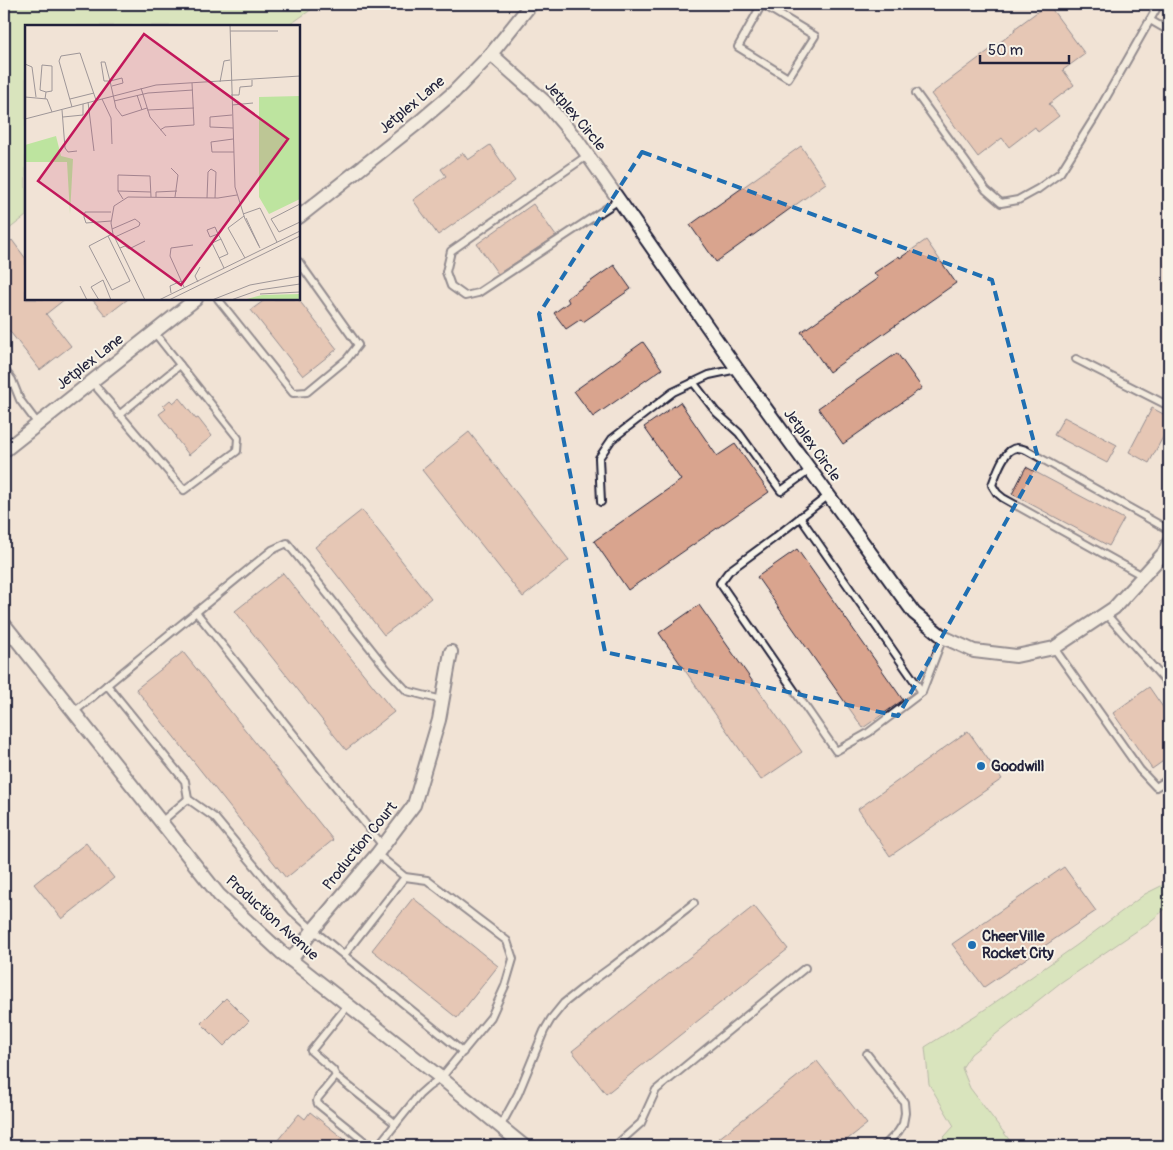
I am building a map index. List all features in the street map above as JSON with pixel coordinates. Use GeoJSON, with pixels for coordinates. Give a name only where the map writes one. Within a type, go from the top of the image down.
{"type":"FeatureCollection","features":[{"type":"Feature","properties":{"kind":"street","name":"Jetplex Lane"},"geometry":{"type":"LineString","coordinates":[[300,216],[447,98],[491,54],[531,4]]}},
{"type":"Feature","properties":{"kind":"street","name":"Jetplex Circle"},"geometry":{"type":"LineString","coordinates":[[491,54],[544,100],[577,140],[737,369],[914,613],[943,637],[974,651],[1016,656],[1054,648],[1114,608],[1167,550]]}},
{"type":"Feature","properties":{"kind":"street","name":"Jetplex Lane"},"geometry":{"type":"LineString","coordinates":[[4,451],[195,300]]}},
{"type":"Feature","properties":{"kind":"street","name":"Production Avenue"},"geometry":{"type":"LineString","coordinates":[[4,624],[219,895],[291,960],[524,1146]]}},
{"type":"Feature","properties":{"kind":"street","name":"Production Court"},"geometry":{"type":"LineString","coordinates":[[291,960],[414,805],[439,720],[451,652]]}},
{"type":"Feature","properties":{"kind":"lane"},"geometry":{"type":"LineString","coordinates":[[762,4],[815,36],[788,78],[738,47],[762,4]]}},
{"type":"Feature","properties":{"kind":"lane"},"geometry":{"type":"LineString","coordinates":[[916,93],[986,190],[1001,203],[1018,200],[1038,189],[1060,173],[1095,117],[1159,4]]}},
{"type":"Feature","properties":{"kind":"lane"},"geometry":{"type":"LineString","coordinates":[[1150,20],[1169,31]]}},
{"type":"Feature","properties":{"kind":"lane"},"geometry":{"type":"LineString","coordinates":[[588,155],[451,251],[446,272],[451,286],[465,296],[478,293],[619,200]]}},
{"type":"Feature","properties":{"kind":"lane"},"geometry":{"type":"LineString","coordinates":[[219,300],[293,393],[307,392],[347,359],[358,345],[300,263]]}},
{"type":"Feature","properties":{"kind":"lane"},"geometry":{"type":"LineString","coordinates":[[92,382],[184,490],[237,451],[238,438],[154,332]]}},
{"type":"Feature","properties":{"kind":"lane"},"geometry":{"type":"LineString","coordinates":[[1076,359],[1169,406]]}},
{"type":"Feature","properties":{"kind":"lane"},"geometry":{"type":"LineString","coordinates":[[119,415],[180,365]]}},
{"type":"Feature","properties":{"kind":"lane"},"geometry":{"type":"LineString","coordinates":[[4,369],[12,380],[20,400],[38,424]]}},
{"type":"Feature","properties":{"kind":"lane"},"geometry":{"type":"LineString","coordinates":[[601,502],[599,458],[612,439],[673,392],[709,375],[737,369]]}},
{"type":"Feature","properties":{"kind":"lane"},"geometry":{"type":"LineString","coordinates":[[693,382],[716,412],[739,433],[781,491],[810,470]]}},
{"type":"Feature","properties":{"kind":"lane"},"geometry":{"type":"LineString","coordinates":[[1142,576],[997,493],[992,485],[1003,458],[1010,450],[1017,448],[1026,450],[1169,530]]}},
{"type":"Feature","properties":{"kind":"lane"},"geometry":{"type":"LineString","coordinates":[[829,495],[729,571],[720,583],[836,751],[868,733],[922,692],[943,637]]}},
{"type":"Feature","properties":{"kind":"lane"},"geometry":{"type":"LineString","coordinates":[[800,517],[922,692]]}},
{"type":"Feature","properties":{"kind":"lane"},"geometry":{"type":"LineString","coordinates":[[74,712],[272,550],[287,543],[386,668],[407,691],[442,700]]}},
{"type":"Feature","properties":{"kind":"lane"},"geometry":{"type":"LineString","coordinates":[[196,612],[380,850],[405,877],[427,880],[507,941],[513,959],[505,986],[491,1017],[441,1078],[419,1095],[378,1146]]}},
{"type":"Feature","properties":{"kind":"lane"},"geometry":{"type":"LineString","coordinates":[[1106,614],[1169,685]]}},
{"type":"Feature","properties":{"kind":"lane"},"geometry":{"type":"LineString","coordinates":[[1054,648],[1140,770],[1156,787],[1169,779]]}},
{"type":"Feature","properties":{"kind":"lane"},"geometry":{"type":"LineString","coordinates":[[107,685],[185,781],[188,799],[215,818],[292,910],[313,930],[463,1052]]}},
{"type":"Feature","properties":{"kind":"lane"},"geometry":{"type":"LineString","coordinates":[[162,822],[188,799]]}},
{"type":"Feature","properties":{"kind":"lane"},"geometry":{"type":"LineString","coordinates":[[344,955],[405,877]]}},
{"type":"Feature","properties":{"kind":"lane"},"geometry":{"type":"LineString","coordinates":[[500,1127],[518,1094],[544,1031],[564,1003],[694,903]]}},
{"type":"Feature","properties":{"kind":"lane"},"geometry":{"type":"LineString","coordinates":[[615,1146],[641,1122],[656,1090],[805,968]]}},
{"type":"Feature","properties":{"kind":"lane"},"geometry":{"type":"LineString","coordinates":[[348,1005],[311,1052],[333,1070],[336,1076],[396,1124]]}},
{"type":"Feature","properties":{"kind":"lane"},"geometry":{"type":"LineString","coordinates":[[867,1054],[904,1102],[903,1124],[884,1146]]}},
{"type":"Feature","properties":{"kind":"lane"},"geometry":{"type":"LineString","coordinates":[[336,1076],[318,1098],[318,1104],[370,1146]]}},
{"type":"Feature","properties":{"kind":"highlighted area"},"geometry":{"type":"Polygon","coordinates":[[[642,152],[992,280],[1039,462],[898,716],[605,652],[539,314],[642,152]]]}},
{"type":"Feature","properties":{"kind":"green space"},"geometry":{"type":"Polygon","coordinates":[[[4,4],[319,4],[289,25],[25,25],[25,217],[4,233],[4,4]]]}},
{"type":"Feature","properties":{"kind":"green space"},"geometry":{"type":"Polygon","coordinates":[[[1169,882],[1169,906],[1147,924],[1060,983],[971,1054],[962,1068],[970,1088],[1014,1146],[936,1146],[954,1126],[929,1084],[925,1047],[984,1010],[1077,945],[1145,894],[1169,882]]]}},
{"type":"Feature","properties":{"kind":"building"},"geometry":{"type":"Polygon","coordinates":[[[1048,4],[1085,54],[1063,70],[1074,85],[1049,104],[1059,116],[1038,132],[1035,127],[1009,147],[1002,138],[978,157],[931,94],[1048,4]]]}},
{"type":"Feature","properties":{"kind":"building"},"geometry":{"type":"Polygon","coordinates":[[[490,145],[515,181],[438,235],[413,200],[446,176],[441,169],[463,153],[468,160],[490,145]]]}},
{"type":"Feature","properties":{"kind":"building"},"geometry":{"type":"Polygon","coordinates":[[[801,146],[826,183],[716,262],[690,225],[801,146]]]}},
{"type":"Feature","properties":{"kind":"building"},"geometry":{"type":"Polygon","coordinates":[[[533,204],[556,236],[498,274],[477,244],[533,204]]]}},
{"type":"Feature","properties":{"kind":"building"},"geometry":{"type":"Polygon","coordinates":[[[12,240],[25,258],[25,300],[64,300],[46,314],[71,346],[40,370],[4,324],[4,247],[12,240]]]}},
{"type":"Feature","properties":{"kind":"building"},"geometry":{"type":"Polygon","coordinates":[[[926,240],[956,283],[829,372],[801,332],[878,278],[874,273],[926,240]]]}},
{"type":"Feature","properties":{"kind":"building"},"geometry":{"type":"Polygon","coordinates":[[[614,265],[631,289],[583,322],[581,319],[566,329],[554,313],[569,302],[567,298],[614,265]]]}},
{"type":"Feature","properties":{"kind":"building"},"geometry":{"type":"Polygon","coordinates":[[[93,300],[127,300],[106,316],[93,300]]]}},
{"type":"Feature","properties":{"kind":"building"},"geometry":{"type":"Polygon","coordinates":[[[265,300],[299,300],[337,349],[303,376],[251,310],[265,300]]]}},
{"type":"Feature","properties":{"kind":"building"},"geometry":{"type":"Polygon","coordinates":[[[643,342],[662,369],[593,417],[574,391],[643,342]]]}},
{"type":"Feature","properties":{"kind":"building"},"geometry":{"type":"Polygon","coordinates":[[[897,353],[922,388],[843,444],[818,408],[897,353]]]}},
{"type":"Feature","properties":{"kind":"building"},"geometry":{"type":"Polygon","coordinates":[[[179,398],[212,436],[189,455],[159,414],[166,409],[163,406],[170,400],[173,403],[179,398]]]}},
{"type":"Feature","properties":{"kind":"building"},"geometry":{"type":"Polygon","coordinates":[[[680,402],[717,456],[735,444],[769,492],[628,590],[594,541],[681,480],[644,427],[680,402]]]}},
{"type":"Feature","properties":{"kind":"building"},"geometry":{"type":"Polygon","coordinates":[[[1152,408],[1169,417],[1169,426],[1149,463],[1129,452],[1152,408]]]}},
{"type":"Feature","properties":{"kind":"building"},"geometry":{"type":"Polygon","coordinates":[[[1064,417],[1117,445],[1107,463],[1054,435],[1064,417]]]}},
{"type":"Feature","properties":{"kind":"building"},"geometry":{"type":"Polygon","coordinates":[[[469,432],[569,560],[523,597],[422,470],[469,432]]]}},
{"type":"Feature","properties":{"kind":"building"},"geometry":{"type":"Polygon","coordinates":[[[1026,467],[1124,519],[1109,546],[1012,494],[1026,467]]]}},
{"type":"Feature","properties":{"kind":"building"},"geometry":{"type":"Polygon","coordinates":[[[362,510],[431,598],[384,635],[315,547],[362,510]]]}},
{"type":"Feature","properties":{"kind":"building"},"geometry":{"type":"Polygon","coordinates":[[[797,549],[903,700],[863,728],[757,577],[797,549]]]}},
{"type":"Feature","properties":{"kind":"building"},"geometry":{"type":"Polygon","coordinates":[[[283,573],[394,712],[346,750],[235,611],[283,573]]]}},
{"type":"Feature","properties":{"kind":"building"},"geometry":{"type":"Polygon","coordinates":[[[699,605],[802,752],[761,780],[659,633],[699,605]]]}},
{"type":"Feature","properties":{"kind":"building"},"geometry":{"type":"Polygon","coordinates":[[[183,652],[333,840],[286,878],[136,689],[183,652]]]}},
{"type":"Feature","properties":{"kind":"building"},"geometry":{"type":"Polygon","coordinates":[[[1149,687],[1169,716],[1169,757],[1152,769],[1113,713],[1149,687]]]}},
{"type":"Feature","properties":{"kind":"building"},"geometry":{"type":"Polygon","coordinates":[[[968,731],[1002,779],[890,856],[858,809],[968,731]]]}},
{"type":"Feature","properties":{"kind":"building"},"geometry":{"type":"Polygon","coordinates":[[[86,843],[114,878],[62,919],[34,884],[86,843]]]}},
{"type":"Feature","properties":{"kind":"building"},"geometry":{"type":"Polygon","coordinates":[[[1064,867],[1096,911],[984,987],[952,944],[1064,867]]]}},
{"type":"Feature","properties":{"kind":"building"},"geometry":{"type":"Polygon","coordinates":[[[413,898],[498,966],[457,1018],[372,950],[413,898]]]}},
{"type":"Feature","properties":{"kind":"building"},"geometry":{"type":"Polygon","coordinates":[[[754,906],[788,949],[606,1094],[572,1051],[754,906]]]}},
{"type":"Feature","properties":{"kind":"building"},"geometry":{"type":"Polygon","coordinates":[[[226,998],[249,1021],[224,1046],[201,1023],[226,998]]]}},
{"type":"Feature","properties":{"kind":"building"},"geometry":{"type":"Polygon","coordinates":[[[817,1061],[867,1124],[839,1146],[709,1146],[817,1061]]]}},
{"type":"Feature","properties":{"kind":"building"},"geometry":{"type":"Polygon","coordinates":[[[310,1112],[353,1146],[273,1146],[299,1114],[305,1119],[310,1112]]]}},
{"type":"Feature","properties":{"kind":"place","name":"Goodwill"},"geometry":{"type":"Point","coordinates":[981,766]}},
{"type":"Feature","properties":{"kind":"place","name":"CheerVille Rocket City"},"geometry":{"type":"Point","coordinates":[972,945]}}]}
